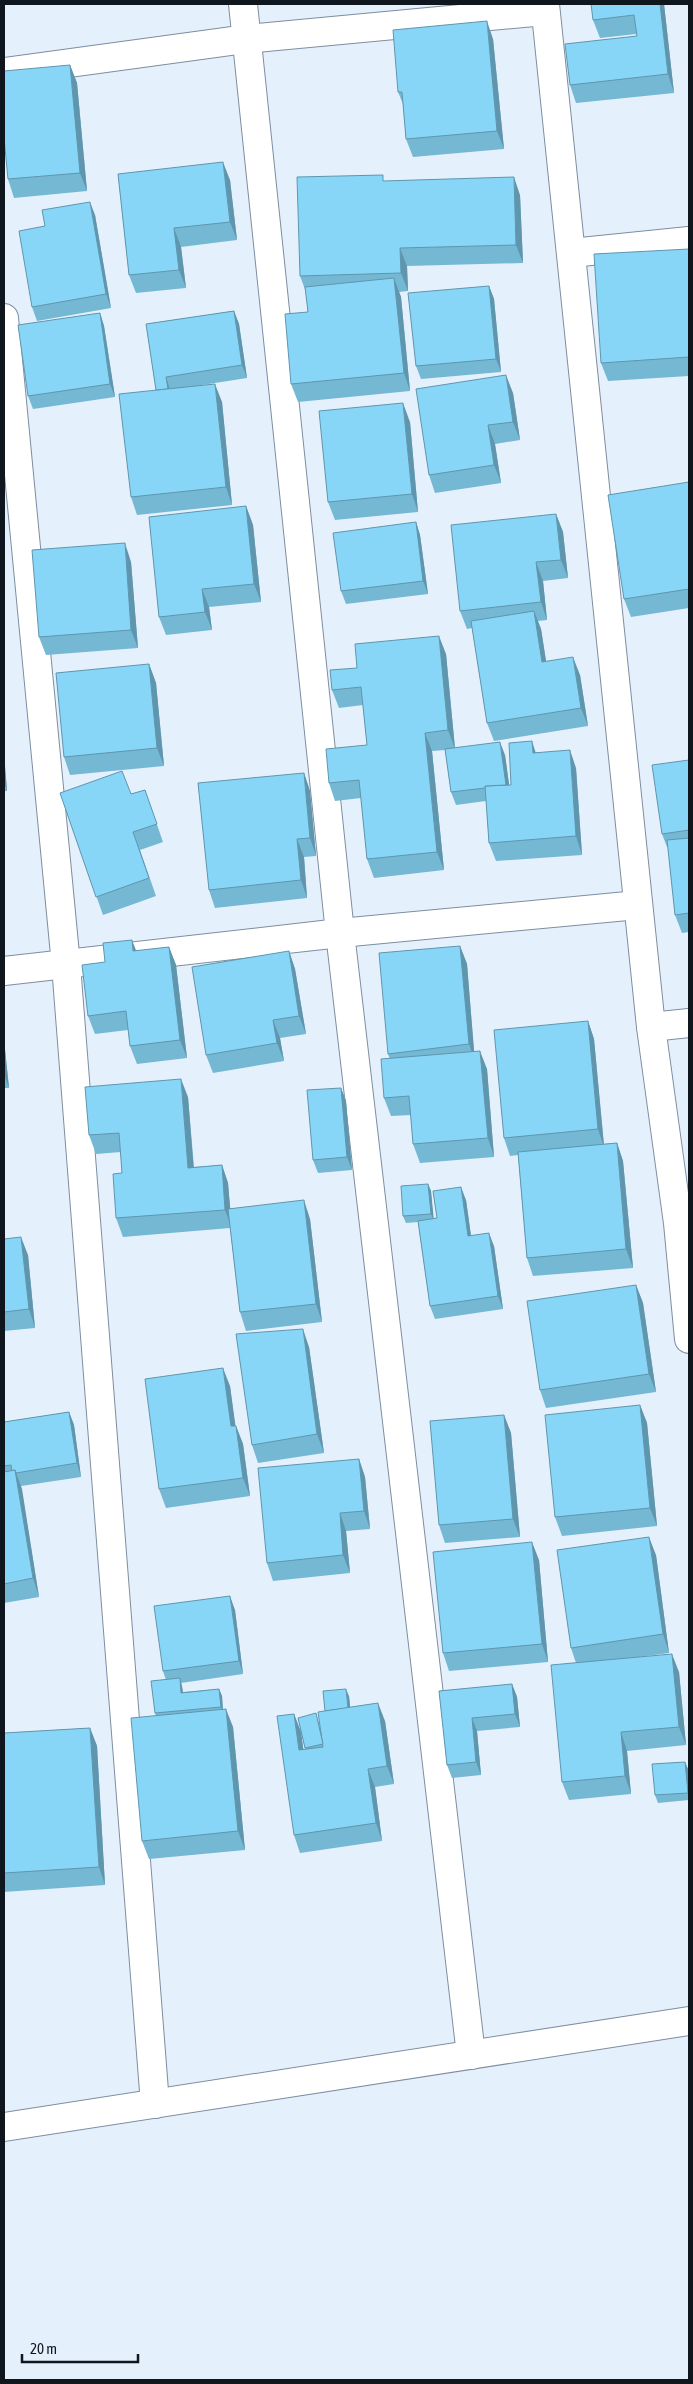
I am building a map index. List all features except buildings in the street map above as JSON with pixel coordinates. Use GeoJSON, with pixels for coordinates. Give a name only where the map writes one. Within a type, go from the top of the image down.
{"type":"FeatureCollection","features":[{"type":"Feature","properties":{"kind":"street"},"geometry":{"type":"LineString","coordinates":[[243,4],[340,933],[471,2055]]}},
{"type":"Feature","properties":{"kind":"street"},"geometry":{"type":"LineString","coordinates":[[4,72],[246,39],[545,7],[651,1026],[684,1222],[689,1339]]}},
{"type":"Feature","properties":{"kind":"street"},"geometry":{"type":"LineString","coordinates":[[571,253],[689,241]]}},
{"type":"Feature","properties":{"kind":"street"},"geometry":{"type":"LineString","coordinates":[[4,318],[66,965],[155,2104]]}},
{"type":"Feature","properties":{"kind":"street"},"geometry":{"type":"LineString","coordinates":[[4,972],[340,933],[638,905]]}},
{"type":"Feature","properties":{"kind":"street"},"geometry":{"type":"LineString","coordinates":[[651,1026],[689,1023]]}},
{"type":"Feature","properties":{"kind":"street"},"geometry":{"type":"LineString","coordinates":[[4,2126],[689,2021]]}}]}
